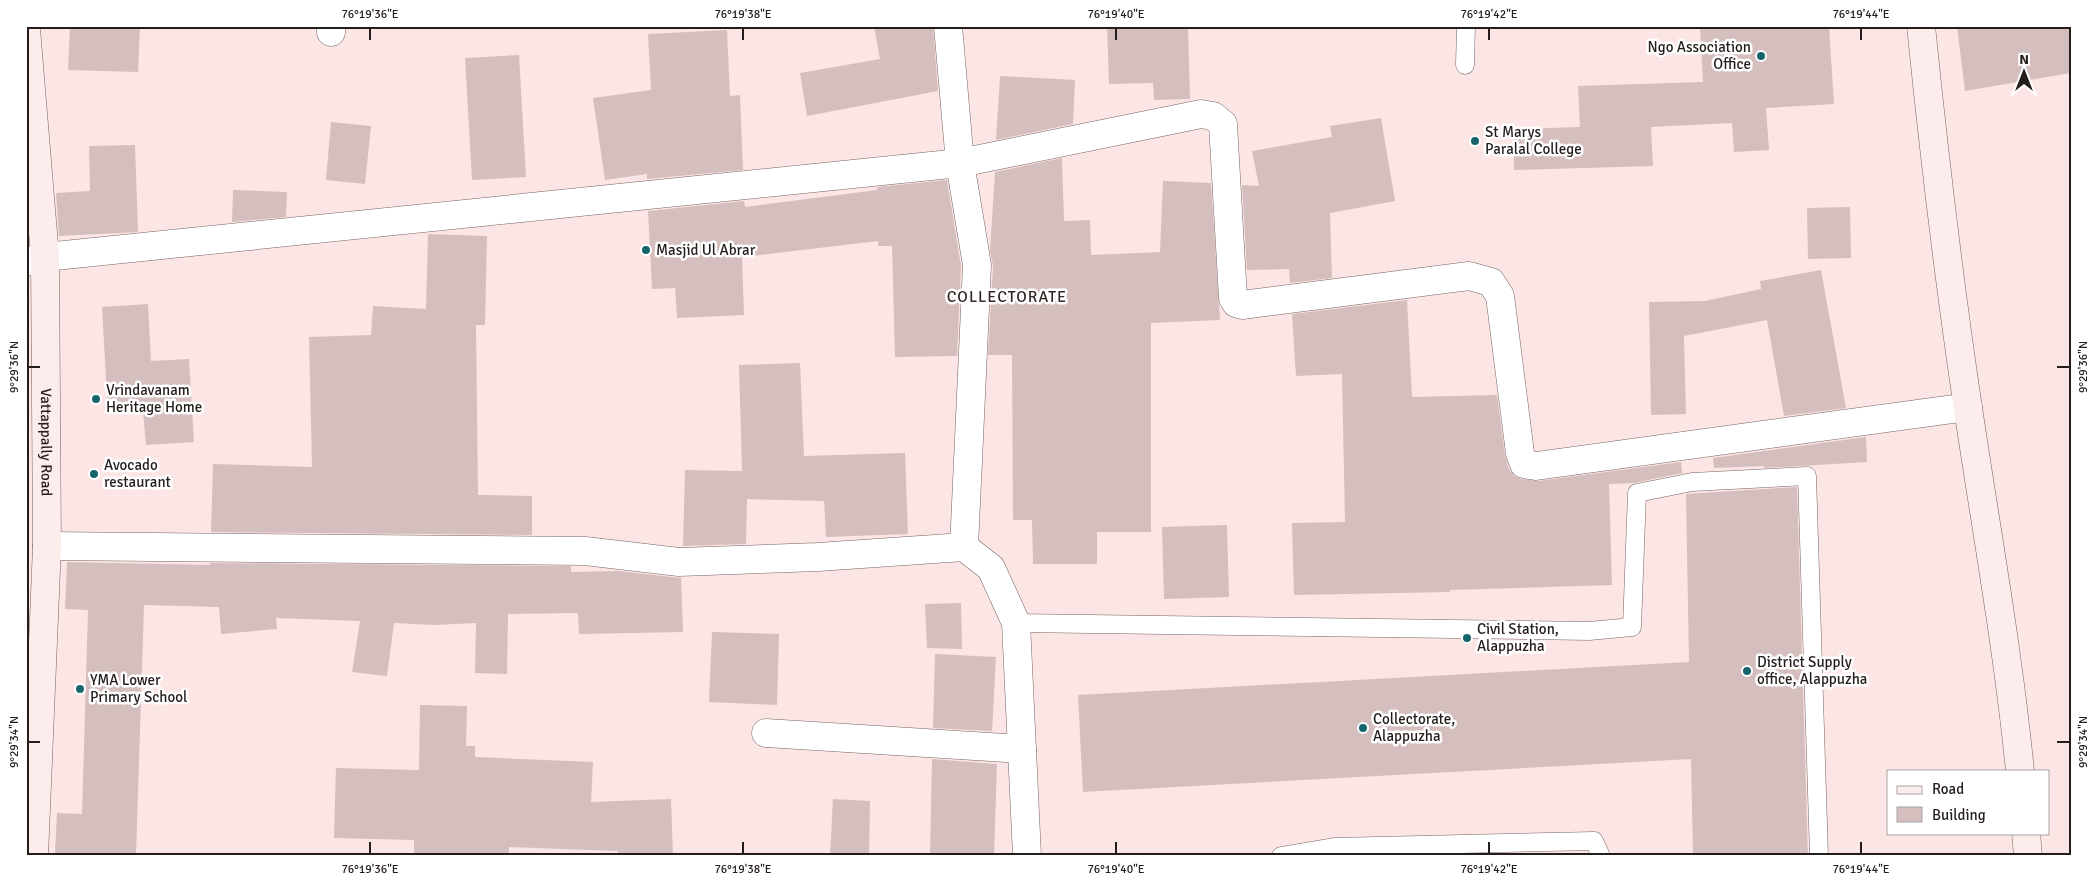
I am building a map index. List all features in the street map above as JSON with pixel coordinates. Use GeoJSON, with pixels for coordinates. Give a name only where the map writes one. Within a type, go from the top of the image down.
{"type":"FeatureCollection","features":[{"type":"Feature","properties":{"kind":"main road"},"geometry":{"type":"LineString","coordinates":[[1921,26],[1938,197],[1968,408],[2012,686],[2020,770]]}},
{"type":"Feature","properties":{"kind":"main road","name":"Vattappally Road"},"geometry":{"type":"LineString","coordinates":[[26,30],[47,546],[34,856]]}},
{"type":"Feature","properties":{"kind":"main road"},"geometry":{"type":"LineString","coordinates":[[2026,834],[2028,856]]}},
{"type":"Feature","properties":{"kind":"street"},"geometry":{"type":"LineString","coordinates":[[948,26],[960,163],[977,265],[964,547]]}},
{"type":"Feature","properties":{"kind":"street"},"geometry":{"type":"LineString","coordinates":[[35,260],[960,163],[1201,114],[1213,116],[1223,124],[1233,298],[1236,303],[1242,305],[1469,276],[1491,282],[1500,296],[1520,453],[1524,464],[1536,466],[1968,408]]}},
{"type":"Feature","properties":{"kind":"street"},"geometry":{"type":"LineString","coordinates":[[47,546],[585,551],[679,562],[818,557],[964,547],[991,568],[1016,623],[1027,856]]}},
{"type":"Feature","properties":{"kind":"street"},"geometry":{"type":"LineString","coordinates":[[766,733],[1022,749]]}},
{"type":"Feature","properties":{"kind":"lane"},"geometry":{"type":"LineString","coordinates":[[1465,65],[1466,26]]}},
{"type":"Feature","properties":{"kind":"lane"},"geometry":{"type":"LineString","coordinates":[[1016,623],[1589,631],[1632,627],[1637,493],[1692,482],[1807,476],[1819,856]]}},
{"type":"Feature","properties":{"kind":"lane"},"geometry":{"type":"LineString","coordinates":[[1281,856],[1334,847],[1594,841],[1601,856]]}},
{"type":"Feature","properties":{"kind":"building"},"geometry":{"type":"Polygon","coordinates":[[[70,26],[140,26],[138,72],[68,70],[70,26]]]}},
{"type":"Feature","properties":{"kind":"building"},"geometry":{"type":"Polygon","coordinates":[[[874,26],[933,26],[938,91],[807,116],[800,73],[880,59],[874,26]]]}},
{"type":"Feature","properties":{"kind":"building"},"geometry":{"type":"Polygon","coordinates":[[[1107,26],[1188,26],[1190,99],[1154,100],[1153,83],[1109,84],[1107,26]]]}},
{"type":"Feature","properties":{"kind":"building"},"geometry":{"type":"Polygon","coordinates":[[[1700,26],[1829,26],[1834,104],[1766,108],[1769,150],[1734,152],[1732,123],[1651,127],[1653,166],[1514,170],[1513,129],[1580,127],[1578,86],[1703,82],[1700,26]]]}},
{"type":"Feature","properties":{"kind":"building"},"geometry":{"type":"Polygon","coordinates":[[[1957,26],[2071,26],[2071,73],[1965,91],[1957,26]]]}},
{"type":"Feature","properties":{"kind":"building"},"geometry":{"type":"Polygon","coordinates":[[[727,30],[730,96],[740,95],[743,170],[647,179],[647,174],[605,180],[593,98],[651,90],[648,34],[727,30]]]}},
{"type":"Feature","properties":{"kind":"building"},"geometry":{"type":"Polygon","coordinates":[[[519,55],[526,177],[472,180],[465,58],[519,55]]]}},
{"type":"Feature","properties":{"kind":"building"},"geometry":{"type":"Polygon","coordinates":[[[1000,76],[1075,80],[1073,124],[996,140],[1000,76]]]}},
{"type":"Feature","properties":{"kind":"building"},"geometry":{"type":"Polygon","coordinates":[[[1381,118],[1395,201],[1330,213],[1332,278],[1290,283],[1289,269],[1247,270],[1242,185],[1259,186],[1252,151],[1332,137],[1330,126],[1381,118]]]}},
{"type":"Feature","properties":{"kind":"building"},"geometry":{"type":"Polygon","coordinates":[[[331,122],[371,126],[365,184],[326,180],[331,122]]]}},
{"type":"Feature","properties":{"kind":"building"},"geometry":{"type":"Polygon","coordinates":[[[135,145],[138,232],[59,236],[56,193],[90,191],[89,146],[135,145]]]}},
{"type":"Feature","properties":{"kind":"building"},"geometry":{"type":"Polygon","coordinates":[[[1062,158],[1064,221],[1090,220],[1091,255],[1160,252],[1163,181],[1211,183],[1220,320],[1151,323],[1151,532],[1097,532],[1097,564],[1033,564],[1032,520],[1013,520],[1012,355],[988,355],[993,266],[990,250],[995,172],[1062,158]]]}},
{"type":"Feature","properties":{"kind":"building"},"geometry":{"type":"Polygon","coordinates":[[[947,180],[961,266],[957,356],[895,357],[892,246],[878,246],[878,241],[742,257],[744,315],[677,318],[675,288],[652,289],[648,211],[744,201],[745,207],[877,190],[877,187],[947,180]]]}},
{"type":"Feature","properties":{"kind":"building"},"geometry":{"type":"Polygon","coordinates":[[[233,190],[287,192],[286,217],[232,222],[233,190]]]}},
{"type":"Feature","properties":{"kind":"building"},"geometry":{"type":"Polygon","coordinates":[[[1850,207],[1851,258],[1808,259],[1807,208],[1850,207]]]}},
{"type":"Feature","properties":{"kind":"building"},"geometry":{"type":"Polygon","coordinates":[[[428,234],[487,236],[485,325],[476,325],[478,495],[532,496],[532,535],[211,532],[213,464],[312,467],[309,337],[371,335],[373,306],[426,309],[428,234]]]}},
{"type":"Feature","properties":{"kind":"building"},"geometry":{"type":"Polygon","coordinates":[[[1821,270],[1846,408],[1784,416],[1767,320],[1684,336],[1686,414],[1651,415],[1649,302],[1705,301],[1761,289],[1760,281],[1821,270]]]}},
{"type":"Feature","properties":{"kind":"building"},"geometry":{"type":"Polygon","coordinates":[[[1407,300],[1412,397],[1497,395],[1505,455],[1509,469],[1514,476],[1521,479],[1538,481],[1681,462],[1682,473],[1634,483],[1609,484],[1612,585],[1450,590],[1450,592],[1294,595],[1292,523],[1345,522],[1342,374],[1296,376],[1292,314],[1407,300]]]}},
{"type":"Feature","properties":{"kind":"building"},"geometry":{"type":"Polygon","coordinates":[[[148,304],[151,361],[189,359],[194,442],[146,445],[143,411],[108,413],[102,307],[148,304]]]}},
{"type":"Feature","properties":{"kind":"building"},"geometry":{"type":"Polygon","coordinates":[[[800,363],[804,456],[905,453],[908,534],[826,537],[824,501],[747,499],[746,544],[683,546],[685,470],[742,471],[739,365],[800,363]]]}},
{"type":"Feature","properties":{"kind":"building"},"geometry":{"type":"Polygon","coordinates":[[[1866,437],[1867,462],[1764,468],[1764,466],[1714,468],[1713,458],[1866,437]]]}},
{"type":"Feature","properties":{"kind":"building"},"geometry":{"type":"Polygon","coordinates":[[[1797,487],[1808,856],[1693,856],[1691,759],[1083,792],[1078,695],[1689,662],[1686,494],[1797,487]]]}},
{"type":"Feature","properties":{"kind":"building"},"geometry":{"type":"Polygon","coordinates":[[[1227,525],[1229,597],[1164,599],[1162,527],[1227,525]]]}},
{"type":"Feature","properties":{"kind":"building"},"geometry":{"type":"Polygon","coordinates":[[[67,562],[210,565],[210,563],[571,566],[571,572],[618,571],[681,578],[683,632],[579,634],[578,613],[508,614],[507,674],[475,673],[476,623],[434,625],[394,623],[387,676],[352,672],[360,621],[276,618],[277,629],[221,634],[219,607],[144,605],[136,855],[55,853],[57,813],[82,814],[88,610],[65,609],[67,562]]]}},
{"type":"Feature","properties":{"kind":"building"},"geometry":{"type":"Polygon","coordinates":[[[961,603],[962,649],[927,648],[925,604],[961,603]]]}},
{"type":"Feature","properties":{"kind":"building"},"geometry":{"type":"Polygon","coordinates":[[[712,632],[779,634],[777,705],[709,702],[712,632]]]}},
{"type":"Feature","properties":{"kind":"building"},"geometry":{"type":"Polygon","coordinates":[[[935,654],[996,657],[992,731],[933,728],[935,654]]]}},
{"type":"Feature","properties":{"kind":"building"},"geometry":{"type":"Polygon","coordinates":[[[420,705],[467,706],[466,746],[475,746],[475,757],[593,762],[591,802],[671,799],[673,856],[618,856],[618,851],[509,847],[509,856],[414,856],[414,840],[334,838],[336,768],[419,770],[420,705]]]}},
{"type":"Feature","properties":{"kind":"building"},"geometry":{"type":"Polygon","coordinates":[[[932,759],[997,764],[994,856],[930,856],[932,759]]]}},
{"type":"Feature","properties":{"kind":"building"},"geometry":{"type":"Polygon","coordinates":[[[833,799],[870,801],[869,856],[830,856],[833,799]]]}},
{"type":"Feature","properties":{"kind":"place","name":"Ngo Association Office"},"geometry":{"type":"Point","coordinates":[1761,56]}},
{"type":"Feature","properties":{"kind":"place","name":"St Marys Paralal College"},"geometry":{"type":"Point","coordinates":[1475,141]}},
{"type":"Feature","properties":{"kind":"place","name":"Masjid Ul Abrar"},"geometry":{"type":"Point","coordinates":[646,250]}},
{"type":"Feature","properties":{"kind":"place","name":"Vrindavanam Heritage Home"},"geometry":{"type":"Point","coordinates":[96,399]}},
{"type":"Feature","properties":{"kind":"place","name":"Avocado restaurant"},"geometry":{"type":"Point","coordinates":[94,474]}},
{"type":"Feature","properties":{"kind":"place","name":"Civil Station, Alappuzha"},"geometry":{"type":"Point","coordinates":[1467,638]}},
{"type":"Feature","properties":{"kind":"place","name":"District Supply office, Alappuzha"},"geometry":{"type":"Point","coordinates":[1747,671]}},
{"type":"Feature","properties":{"kind":"place","name":"YMA Lower Primary School"},"geometry":{"type":"Point","coordinates":[80,689]}},
{"type":"Feature","properties":{"kind":"place","name":"Collectorate, Alappuzha"},"geometry":{"type":"Point","coordinates":[1363,728]}},
{"type":"Feature","properties":{"kind":"district","name":"COLLECTORATE"},"geometry":{"type":"Point","coordinates":[1007,297]}}]}
